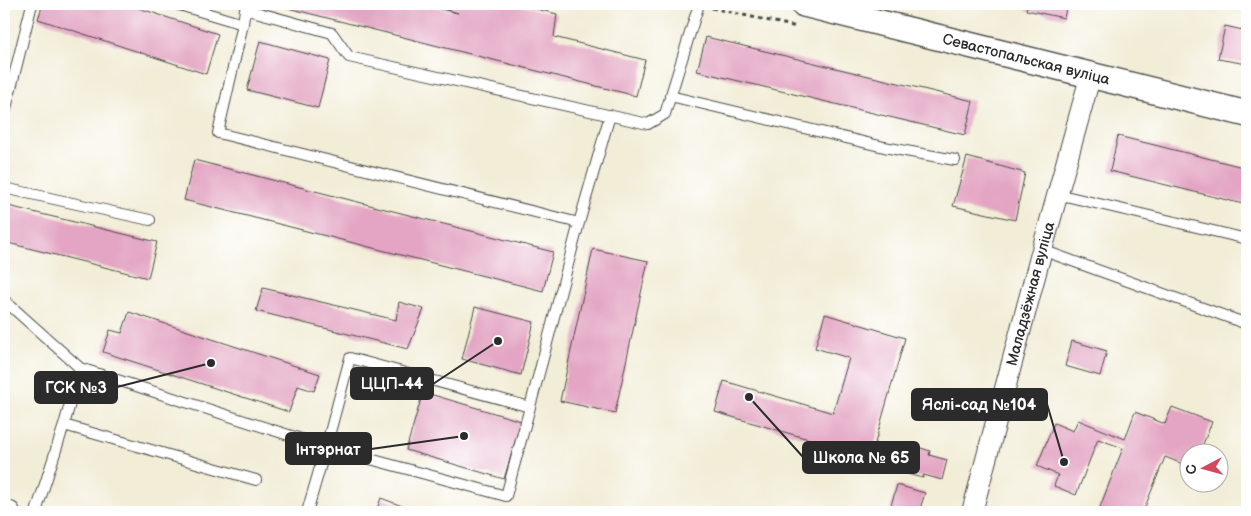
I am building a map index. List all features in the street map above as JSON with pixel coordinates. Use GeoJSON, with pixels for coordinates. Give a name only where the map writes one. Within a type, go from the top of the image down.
{"type":"FeatureCollection","features":[{"type":"Feature","properties":{"kind":"street","name":"Севастопальская вуліца"},"geometry":{"type":"LineString","coordinates":[[804,4],[1247,114]]}},
{"type":"Feature","properties":{"kind":"street","name":"Маладзёжная вуліца"},"geometry":{"type":"LineString","coordinates":[[972,512],[1090,74]]}},
{"type":"Feature","properties":{"kind":"street"},"geometry":{"type":"LineString","coordinates":[[4,510],[10,512]]}},
{"type":"Feature","properties":{"kind":"lane"},"geometry":{"type":"LineString","coordinates":[[4,116],[32,4]]}},
{"type":"Feature","properties":{"kind":"lane"},"geometry":{"type":"LineString","coordinates":[[176,4],[243,24]]}},
{"type":"Feature","properties":{"kind":"lane"},"geometry":{"type":"LineString","coordinates":[[579,223],[218,134],[246,6],[332,33],[349,57],[648,124],[665,114],[699,5]]}},
{"type":"Feature","properties":{"kind":"lane"},"geometry":{"type":"LineString","coordinates":[[670,96],[884,147],[955,160]]}},
{"type":"Feature","properties":{"kind":"lane"},"geometry":{"type":"LineString","coordinates":[[4,300],[80,368],[326,448],[506,496],[610,115]]}},
{"type":"Feature","properties":{"kind":"lane"},"geometry":{"type":"LineString","coordinates":[[4,188],[150,220]]}},
{"type":"Feature","properties":{"kind":"lane"},"geometry":{"type":"LineString","coordinates":[[1058,194],[1247,239]]}},
{"type":"Feature","properties":{"kind":"lane"},"geometry":{"type":"LineString","coordinates":[[1042,250],[1247,324]]}},
{"type":"Feature","properties":{"kind":"lane"},"geometry":{"type":"LineString","coordinates":[[307,512],[350,358],[530,407]]}},
{"type":"Feature","properties":{"kind":"lane"},"geometry":{"type":"LineString","coordinates":[[36,512],[80,368]]}},
{"type":"Feature","properties":{"kind":"lane"},"geometry":{"type":"LineString","coordinates":[[64,425],[256,480]]}},
{"type":"Feature","properties":{"kind":"path"},"geometry":{"type":"LineString","coordinates":[[699,5],[759,18]]}},
{"type":"Feature","properties":{"kind":"building"},"geometry":{"type":"Polygon","coordinates":[[[43,4],[126,4],[218,34],[206,74],[38,19],[43,4]]]}},
{"type":"Feature","properties":{"kind":"building"},"geometry":{"type":"Polygon","coordinates":[[[276,4],[421,4],[458,13],[427,4],[515,4],[557,14],[554,37],[645,60],[636,96],[276,4]]]}},
{"type":"Feature","properties":{"kind":"building"},"geometry":{"type":"Polygon","coordinates":[[[1028,4],[1067,4],[1064,18],[1026,10],[1028,4]]]}},
{"type":"Feature","properties":{"kind":"building"},"geometry":{"type":"Polygon","coordinates":[[[1225,26],[1247,31],[1247,64],[1218,59],[1225,26]]]}},
{"type":"Feature","properties":{"kind":"building"},"geometry":{"type":"Polygon","coordinates":[[[706,37],[973,101],[965,135],[697,71],[706,37]]]}},
{"type":"Feature","properties":{"kind":"building"},"geometry":{"type":"Polygon","coordinates":[[[260,41],[330,60],[318,108],[247,90],[260,41]]]}},
{"type":"Feature","properties":{"kind":"building"},"geometry":{"type":"Polygon","coordinates":[[[1118,136],[1247,168],[1247,205],[1110,171],[1118,136]]]}},
{"type":"Feature","properties":{"kind":"building"},"geometry":{"type":"Polygon","coordinates":[[[967,157],[1025,173],[1015,220],[953,206],[967,157]]]}},
{"type":"Feature","properties":{"kind":"building"},"geometry":{"type":"Polygon","coordinates":[[[194,160],[553,252],[543,291],[184,200],[194,160]]]}},
{"type":"Feature","properties":{"kind":"building"},"geometry":{"type":"Polygon","coordinates":[[[4,205],[157,242],[148,278],[4,242],[4,205]]]}},
{"type":"Feature","properties":{"kind":"building"},"geometry":{"type":"Polygon","coordinates":[[[593,249],[648,261],[615,413],[560,401],[593,249]]]}},
{"type":"Feature","properties":{"kind":"building"},"geometry":{"type":"Polygon","coordinates":[[[263,288],[396,320],[399,302],[424,309],[408,349],[256,311],[263,288]]]}},
{"type":"Feature","properties":{"kind":"building"},"geometry":{"type":"Polygon","coordinates":[[[475,307],[534,322],[521,375],[462,359],[475,307]]]}},
{"type":"Feature","properties":{"kind":"building"},"geometry":{"type":"Polygon","coordinates":[[[129,312],[320,374],[314,391],[298,386],[289,412],[103,352],[110,330],[122,333],[129,312]]]}},
{"type":"Feature","properties":{"kind":"building"},"geometry":{"type":"Polygon","coordinates":[[[825,314],[905,338],[871,457],[715,412],[724,381],[833,413],[849,358],[815,348],[825,314]]]}},
{"type":"Feature","properties":{"kind":"building"},"geometry":{"type":"Polygon","coordinates":[[[1072,341],[1107,351],[1100,376],[1065,366],[1072,341]]]}},
{"type":"Feature","properties":{"kind":"building"},"geometry":{"type":"Polygon","coordinates":[[[423,392],[521,421],[504,479],[406,450],[423,392]]]}},
{"type":"Feature","properties":{"kind":"building"},"geometry":{"type":"Polygon","coordinates":[[[1172,407],[1212,422],[1203,444],[1178,444],[1178,462],[1165,457],[1143,512],[1098,512],[1123,448],[1098,439],[1076,495],[1054,486],[1058,475],[1037,466],[1054,423],[1073,431],[1078,420],[1125,439],[1135,412],[1165,424],[1172,407]]]}},
{"type":"Feature","properties":{"kind":"building"},"geometry":{"type":"Polygon","coordinates":[[[915,446],[930,451],[929,455],[947,460],[942,480],[924,475],[923,478],[907,474],[915,446]]]}},
{"type":"Feature","properties":{"kind":"building"},"geometry":{"type":"Polygon","coordinates":[[[897,485],[925,493],[919,512],[889,512],[897,485]]]}},
{"type":"Feature","properties":{"kind":"building"},"geometry":{"type":"Polygon","coordinates":[[[381,498],[410,509],[409,512],[376,512],[381,498]]]}},
{"type":"Feature","properties":{"kind":"place","name":"ЦЦП-44"},"geometry":{"type":"Point","coordinates":[498,341]}},
{"type":"Feature","properties":{"kind":"place","name":"ГСК №3"},"geometry":{"type":"Point","coordinates":[211,363]}},
{"type":"Feature","properties":{"kind":"place","name":"Школа № 65"},"geometry":{"type":"Point","coordinates":[749,397]}},
{"type":"Feature","properties":{"kind":"place","name":"Інтэрнат"},"geometry":{"type":"Point","coordinates":[464,436]}},
{"type":"Feature","properties":{"kind":"place","name":"Яслі-сад №104"},"geometry":{"type":"Point","coordinates":[1064,462]}}]}
